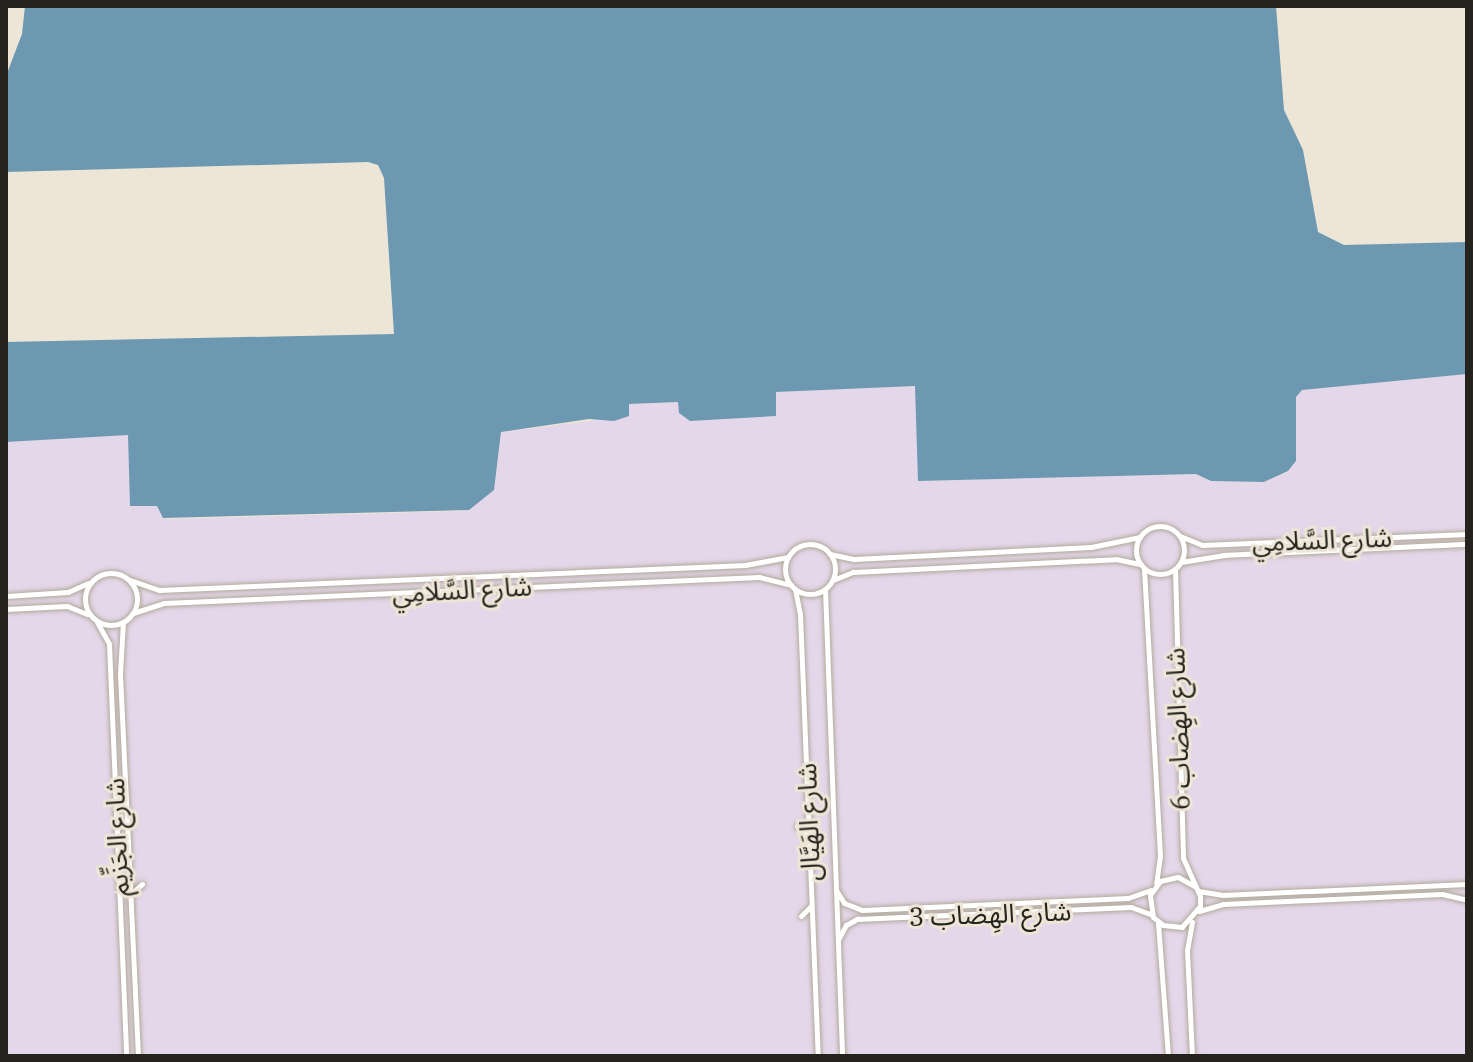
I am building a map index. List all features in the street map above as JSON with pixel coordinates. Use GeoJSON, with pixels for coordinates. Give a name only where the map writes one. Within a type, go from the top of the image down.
{"type":"FeatureCollection","features":[{"type":"Feature","properties":{"kind":"street"},"geometry":{"type":"LineString","coordinates":[[1156,526],[1180,536],[1181,562],[1175,569],[1163,574],[1116,559],[853,572],[833,580],[825,589],[813,594],[793,587],[785,569],[788,557],[807,544],[830,554],[854,559],[1091,547],[1140,537],[1156,526]]}},
{"type":"Feature","properties":{"kind":"street","name":"شارع السَّلامِي"},"geometry":{"type":"LineString","coordinates":[[1180,536],[1202,545],[1467,534]]}},
{"type":"Feature","properties":{"kind":"street"},"geometry":{"type":"LineString","coordinates":[[1140,537],[1136,551],[1142,567]]}},
{"type":"Feature","properties":{"kind":"street","name":"شارع السَّلامِي"},"geometry":{"type":"LineString","coordinates":[[1181,562],[1224,555],[1467,544]]}},
{"type":"Feature","properties":{"kind":"street"},"geometry":{"type":"LineString","coordinates":[[830,554],[833,580]]}},
{"type":"Feature","properties":{"kind":"street","name":"شارع السَّلامِي"},"geometry":{"type":"LineString","coordinates":[[130,580],[148,589],[171,590],[745,565],[788,557]]}},
{"type":"Feature","properties":{"kind":"street","name":"شارع الهِضاب 6"},"geometry":{"type":"LineString","coordinates":[[1142,567],[1160,856],[1154,887]]}},
{"type":"Feature","properties":{"kind":"street","name":"شارع الهِضاب 6"},"geometry":{"type":"LineString","coordinates":[[1175,569],[1183,858],[1196,888]]}},
{"type":"Feature","properties":{"kind":"street"},"geometry":{"type":"LineString","coordinates":[[6,596],[68,592],[112,572],[130,580],[137,596],[133,613],[123,622],[97,622],[84,600],[89,583]]}},
{"type":"Feature","properties":{"kind":"street","name":"شارع السَّلامِي"},"geometry":{"type":"LineString","coordinates":[[133,613],[164,603],[759,577],[793,587]]}},
{"type":"Feature","properties":{"kind":"street","name":"شارع الهَيَّال"},"geometry":{"type":"LineString","coordinates":[[793,587],[809,837],[818,1056]]}},
{"type":"Feature","properties":{"kind":"street","name":"شارع الهَيَّال"},"geometry":{"type":"LineString","coordinates":[[825,589],[842,1056]]}},
{"type":"Feature","properties":{"kind":"street"},"geometry":{"type":"LineString","coordinates":[[6,609],[67,606],[91,616]]}},
{"type":"Feature","properties":{"kind":"street","name":"شارع الجَزِّيم"},"geometry":{"type":"LineString","coordinates":[[97,622],[109,644],[126,1056]]}},
{"type":"Feature","properties":{"kind":"street","name":"شارع الجَزِّيم"},"geometry":{"type":"LineString","coordinates":[[123,622],[120,674],[138,1056]]}},
{"type":"Feature","properties":{"kind":"street"},"geometry":{"type":"LineString","coordinates":[[797,826],[809,837]]}},
{"type":"Feature","properties":{"kind":"street"},"geometry":{"type":"LineString","coordinates":[[1192,921],[1175,928],[1158,922],[1153,917],[1154,887],[1172,877],[1222,895],[1467,884]]}},
{"type":"Feature","properties":{"kind":"street"},"geometry":{"type":"LineString","coordinates":[[131,895],[142,884]]}},
{"type":"Feature","properties":{"kind":"street","name":"شارع الهِضاب 3"},"geometry":{"type":"LineString","coordinates":[[835,888],[851,907],[871,909],[1128,898],[1154,887]]}},
{"type":"Feature","properties":{"kind":"street"},"geometry":{"type":"LineString","coordinates":[[1196,888],[1199,911]]}},
{"type":"Feature","properties":{"kind":"street"},"geometry":{"type":"LineString","coordinates":[[1192,1056],[1187,945],[1192,921],[1199,911],[1223,904],[1432,894],[1467,900]]}},
{"type":"Feature","properties":{"kind":"street"},"geometry":{"type":"LineString","coordinates":[[801,916],[812,905]]}},
{"type":"Feature","properties":{"kind":"street","name":"شارع الهِضاب 3"},"geometry":{"type":"LineString","coordinates":[[837,943],[850,922],[872,919],[1131,907],[1153,917]]}},
{"type":"Feature","properties":{"kind":"street"},"geometry":{"type":"LineString","coordinates":[[871,909],[866,915],[872,919]]}},
{"type":"Feature","properties":{"kind":"street"},"geometry":{"type":"LineString","coordinates":[[1158,922],[1168,1056]]}},
{"type":"Feature","properties":{"kind":"shaded area"},"geometry":{"type":"Polygon","coordinates":[[[1467,374],[1467,1056],[6,1056],[6,442],[129,434],[130,506],[157,506],[168,519],[461,511],[494,490],[501,432],[629,416],[629,404],[679,402],[776,416],[775,392],[916,386],[919,481],[1196,474],[1211,481],[1264,482],[1288,472],[1296,461],[1296,397],[1302,390],[1467,374]]]}},
{"type":"Feature","properties":{"kind":"water"},"geometry":{"type":"Polygon","coordinates":[[[25,6],[1276,6],[1284,110],[1303,150],[1318,232],[1344,245],[1467,242],[1467,374],[1302,390],[1296,397],[1296,461],[1288,471],[1264,482],[1211,481],[1196,474],[918,481],[915,386],[776,392],[776,416],[690,421],[679,413],[678,402],[629,404],[629,416],[614,421],[589,419],[501,432],[494,490],[469,510],[163,518],[157,506],[130,506],[128,435],[6,442],[6,342],[394,334],[384,178],[378,165],[368,162],[6,172],[6,76],[22,34],[25,6]]]}}]}
